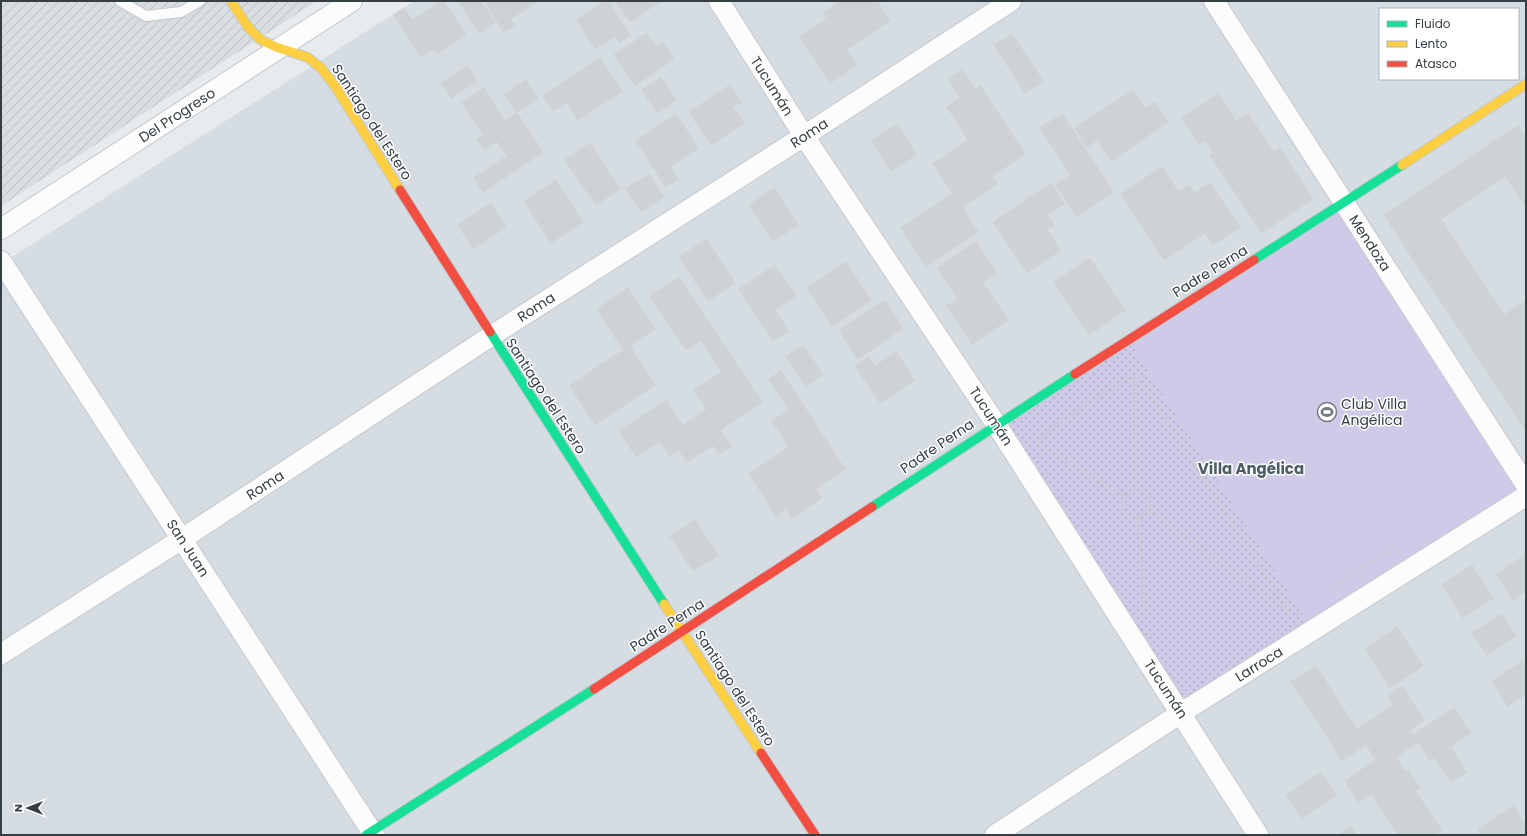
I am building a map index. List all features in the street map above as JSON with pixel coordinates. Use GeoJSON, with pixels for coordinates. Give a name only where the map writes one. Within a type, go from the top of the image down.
{"type":"FeatureCollection","features":[{"type":"Feature","properties":{"kind":"street","name":"Santiago del Estero"},"geometry":{"type":"LineString","coordinates":[[231,1],[250,31],[262,41],[278,49],[303,55],[318,65],[335,86],[490,336],[681,633],[815,835]]}},
{"type":"Feature","properties":{"kind":"street","name":"Del Progreso"},"geometry":{"type":"LineString","coordinates":[[1,229],[352,1]]}},
{"type":"Feature","properties":{"kind":"street","name":"Tucumán"},"geometry":{"type":"LineString","coordinates":[[718,1],[804,136],[996,424],[1258,835]]}},
{"type":"Feature","properties":{"kind":"street","name":"Roma"},"geometry":{"type":"LineString","coordinates":[[1,654],[182,539],[490,336],[804,136],[1011,1]]}},
{"type":"Feature","properties":{"kind":"street","name":"Mendoza"},"geometry":{"type":"LineString","coordinates":[[1214,1],[1526,485]]}},
{"type":"Feature","properties":{"kind":"street","name":"Padre Perna"},"geometry":{"type":"LineString","coordinates":[[370,834],[681,633],[1014,412],[1344,203],[1526,84]]}},
{"type":"Feature","properties":{"kind":"street","name":"San Juan"},"geometry":{"type":"LineString","coordinates":[[1,261],[182,539],[370,834]]}},
{"type":"Feature","properties":{"kind":"street","name":"Larroca"},"geometry":{"type":"LineString","coordinates":[[995,835],[1181,713],[1526,496]]}},
{"type":"Feature","properties":{"kind":"lane"},"geometry":{"type":"LineString","coordinates":[[120,1],[146,16],[181,12],[200,1]]}},
{"type":"Feature","properties":{"kind":"path"},"geometry":{"type":"LineString","coordinates":[[1120,345],[1135,376],[1305,636]]}},
{"type":"Feature","properties":{"kind":"path"},"geometry":{"type":"LineString","coordinates":[[1038,443],[1044,435],[1121,381],[1135,376]]}},
{"type":"Feature","properties":{"kind":"path"},"geometry":{"type":"LineString","coordinates":[[1135,376],[1136,490]]}},
{"type":"Feature","properties":{"kind":"path"},"geometry":{"type":"LineString","coordinates":[[1014,412],[1038,443],[1040,449]]}},
{"type":"Feature","properties":{"kind":"path"},"geometry":{"type":"LineString","coordinates":[[1038,443],[1124,496]]}},
{"type":"Feature","properties":{"kind":"path"},"geometry":{"type":"LineString","coordinates":[[1136,490],[1144,493],[1149,501],[1146,514],[1138,518],[1130,516],[1124,510],[1122,505],[1124,496],[1136,490]]}},
{"type":"Feature","properties":{"kind":"path"},"geometry":{"type":"LineString","coordinates":[[1148,510],[1292,614]]}},
{"type":"Feature","properties":{"kind":"path"},"geometry":{"type":"LineString","coordinates":[[1138,518],[1144,611]]}},
{"type":"Feature","properties":{"kind":"path"},"geometry":{"type":"LineString","coordinates":[[1140,604],[1148,618]]}},
{"type":"Feature","properties":{"kind":"shaded area"},"geometry":{"type":"Polygon","coordinates":[[[1,1],[317,1],[1,206],[1,1]]]}},
{"type":"Feature","properties":{"kind":"shaded area"},"geometry":{"type":"Polygon","coordinates":[[[414,1],[1526,1],[1526,835],[1,835],[1,264],[414,1]]]}},
{"type":"Feature","properties":{"kind":"shaded area","name":"Club Villa Angélica"},"geometry":{"type":"Polygon","coordinates":[[[1344,203],[1526,485],[1313,631],[1128,340],[1344,203]]]}},
{"type":"Feature","properties":{"kind":"shaded area"},"geometry":{"type":"Polygon","coordinates":[[[1128,340],[1313,631],[1181,713],[996,424],[1128,340]]]}},
{"type":"Feature","properties":{"kind":"building"},"geometry":{"type":"Polygon","coordinates":[[[444,1],[466,35],[437,54],[434,49],[421,57],[394,15],[404,8],[412,20],[444,1]]]}},
{"type":"Feature","properties":{"kind":"building"},"geometry":{"type":"Polygon","coordinates":[[[458,1],[481,1],[495,22],[479,33],[458,1]]]}},
{"type":"Feature","properties":{"kind":"building"},"geometry":{"type":"Polygon","coordinates":[[[484,1],[538,1],[511,19],[515,25],[504,32],[484,1]]]}},
{"type":"Feature","properties":{"kind":"building"},"geometry":{"type":"Polygon","coordinates":[[[605,1],[608,1],[630,35],[620,42],[616,36],[595,49],[577,20],[605,1]]]}},
{"type":"Feature","properties":{"kind":"building"},"geometry":{"type":"Polygon","coordinates":[[[616,1],[661,1],[630,22],[616,1]]]}},
{"type":"Feature","properties":{"kind":"building"},"geometry":{"type":"Polygon","coordinates":[[[841,1],[877,1],[890,21],[847,49],[823,13],[841,1]]]}},
{"type":"Feature","properties":{"kind":"building"},"geometry":{"type":"Polygon","coordinates":[[[826,19],[857,65],[830,83],[800,37],[826,19]]]}},
{"type":"Feature","properties":{"kind":"building"},"geometry":{"type":"Polygon","coordinates":[[[647,33],[656,47],[663,42],[674,59],[635,86],[614,55],[647,33]]]}},
{"type":"Feature","properties":{"kind":"building"},"geometry":{"type":"Polygon","coordinates":[[[1012,34],[1043,81],[1025,93],[994,45],[1012,34]]]}},
{"type":"Feature","properties":{"kind":"building"},"geometry":{"type":"Polygon","coordinates":[[[600,58],[622,91],[578,120],[567,102],[553,111],[543,96],[600,58]]]}},
{"type":"Feature","properties":{"kind":"building"},"geometry":{"type":"Polygon","coordinates":[[[467,66],[477,81],[451,98],[441,83],[467,66]]]}},
{"type":"Feature","properties":{"kind":"building"},"geometry":{"type":"Polygon","coordinates":[[[962,70],[975,89],[980,85],[1025,154],[992,176],[947,107],[960,98],[948,79],[962,70]]]}},
{"type":"Feature","properties":{"kind":"building"},"geometry":{"type":"Polygon","coordinates":[[[661,77],[676,100],[657,113],[642,90],[661,77]]]}},
{"type":"Feature","properties":{"kind":"building"},"geometry":{"type":"Polygon","coordinates":[[[526,80],[538,99],[517,113],[504,94],[526,80]]]}},
{"type":"Feature","properties":{"kind":"building"},"geometry":{"type":"Polygon","coordinates":[[[730,85],[741,102],[733,107],[744,123],[711,145],[689,112],[730,85]]]}},
{"type":"Feature","properties":{"kind":"building"},"geometry":{"type":"Polygon","coordinates":[[[484,88],[505,121],[483,135],[462,103],[484,88]]]}},
{"type":"Feature","properties":{"kind":"building"},"geometry":{"type":"Polygon","coordinates":[[[1133,90],[1145,109],[1087,147],[1075,128],[1133,90]]]}},
{"type":"Feature","properties":{"kind":"building"},"geometry":{"type":"Polygon","coordinates":[[[1218,94],[1236,121],[1248,113],[1256,125],[1214,153],[1206,140],[1199,144],[1182,118],[1218,94]]]}},
{"type":"Feature","properties":{"kind":"building"},"geometry":{"type":"Polygon","coordinates":[[[1155,102],[1168,122],[1111,161],[1097,140],[1155,102]]]}},
{"type":"Feature","properties":{"kind":"building"},"geometry":{"type":"Polygon","coordinates":[[[517,113],[543,152],[483,192],[474,178],[507,156],[497,141],[484,150],[477,139],[517,113]]]}},
{"type":"Feature","properties":{"kind":"building"},"geometry":{"type":"Polygon","coordinates":[[[676,114],[698,148],[670,167],[678,179],[666,187],[636,141],[676,114]]]}},
{"type":"Feature","properties":{"kind":"building"},"geometry":{"type":"Polygon","coordinates":[[[1062,114],[1093,160],[1071,175],[1040,128],[1062,114]]]}},
{"type":"Feature","properties":{"kind":"building"},"geometry":{"type":"Polygon","coordinates":[[[897,124],[917,154],[891,171],[872,141],[897,124]]]}},
{"type":"Feature","properties":{"kind":"building"},"geometry":{"type":"Polygon","coordinates":[[[1256,125],[1274,152],[1228,182],[1210,155],[1256,125]]]}},
{"type":"Feature","properties":{"kind":"building"},"geometry":{"type":"Polygon","coordinates":[[[1518,125],[1526,137],[1526,207],[1505,176],[1441,219],[1504,315],[1526,300],[1526,431],[1384,215],[1518,125]]]}},
{"type":"Feature","properties":{"kind":"building"},"geometry":{"type":"Polygon","coordinates":[[[968,140],[997,184],[962,207],[933,164],[968,140]]]}},
{"type":"Feature","properties":{"kind":"building"},"geometry":{"type":"Polygon","coordinates":[[[590,143],[620,189],[596,205],[565,160],[590,143]]]}},
{"type":"Feature","properties":{"kind":"building"},"geometry":{"type":"Polygon","coordinates":[[[1280,148],[1313,199],[1262,233],[1228,182],[1280,148]]]}},
{"type":"Feature","properties":{"kind":"building"},"geometry":{"type":"Polygon","coordinates":[[[1093,160],[1113,192],[1077,216],[1056,185],[1093,160]]]}},
{"type":"Feature","properties":{"kind":"building"},"geometry":{"type":"Polygon","coordinates":[[[1162,167],[1205,233],[1164,260],[1121,194],[1162,167]]]}},
{"type":"Feature","properties":{"kind":"building"},"geometry":{"type":"Polygon","coordinates":[[[649,174],[664,197],[641,212],[626,189],[649,174]]]}},
{"type":"Feature","properties":{"kind":"building"},"geometry":{"type":"Polygon","coordinates":[[[556,180],[583,222],[551,243],[524,201],[556,180]]]}},
{"type":"Feature","properties":{"kind":"building"},"geometry":{"type":"Polygon","coordinates":[[[1051,183],[1065,204],[1047,215],[1054,225],[1047,229],[1061,250],[1027,273],[993,222],[1051,183]]]}},
{"type":"Feature","properties":{"kind":"building"},"geometry":{"type":"Polygon","coordinates":[[[1210,183],[1240,227],[1213,245],[1178,192],[1189,185],[1194,193],[1210,183]]]}},
{"type":"Feature","properties":{"kind":"building"},"geometry":{"type":"Polygon","coordinates":[[[774,188],[798,225],[773,241],[749,205],[774,188]]]}},
{"type":"Feature","properties":{"kind":"building"},"geometry":{"type":"Polygon","coordinates":[[[953,193],[978,232],[926,267],[901,228],[953,193]]]}},
{"type":"Feature","properties":{"kind":"building"},"geometry":{"type":"Polygon","coordinates":[[[491,203],[506,227],[473,249],[458,225],[491,203]]]}},
{"type":"Feature","properties":{"kind":"building"},"geometry":{"type":"Polygon","coordinates":[[[706,239],[735,283],[708,301],[679,257],[706,239]]]}},
{"type":"Feature","properties":{"kind":"building"},"geometry":{"type":"Polygon","coordinates":[[[976,242],[997,273],[958,299],[937,268],[976,242]]]}},
{"type":"Feature","properties":{"kind":"building"},"geometry":{"type":"Polygon","coordinates":[[[1090,258],[1125,310],[1089,335],[1054,282],[1090,258]]]}},
{"type":"Feature","properties":{"kind":"building"},"geometry":{"type":"Polygon","coordinates":[[[846,262],[871,300],[832,326],[807,288],[846,262]]]}},
{"type":"Feature","properties":{"kind":"building"},"geometry":{"type":"Polygon","coordinates":[[[775,265],[796,296],[759,320],[739,289],[775,265]]]}},
{"type":"Feature","properties":{"kind":"building"},"geometry":{"type":"Polygon","coordinates":[[[679,277],[749,382],[707,409],[694,390],[722,372],[701,340],[686,350],[650,296],[679,277]]]}},
{"type":"Feature","properties":{"kind":"building"},"geometry":{"type":"Polygon","coordinates":[[[983,282],[1008,320],[972,344],[947,306],[983,282]]]}},
{"type":"Feature","properties":{"kind":"building"},"geometry":{"type":"Polygon","coordinates":[[[628,288],[655,329],[623,350],[597,309],[628,288]]]}},
{"type":"Feature","properties":{"kind":"building"},"geometry":{"type":"Polygon","coordinates":[[[885,300],[903,328],[858,359],[839,330],[885,300]]]}},
{"type":"Feature","properties":{"kind":"building"},"geometry":{"type":"Polygon","coordinates":[[[775,310],[789,331],[773,341],[759,320],[775,310]]]}},
{"type":"Feature","properties":{"kind":"building"},"geometry":{"type":"Polygon","coordinates":[[[803,345],[823,375],[806,386],[786,357],[803,345]]]}},
{"type":"Feature","properties":{"kind":"building"},"geometry":{"type":"Polygon","coordinates":[[[630,346],[655,385],[629,402],[603,363],[630,346]]]}},
{"type":"Feature","properties":{"kind":"building"},"geometry":{"type":"Polygon","coordinates":[[[896,352],[915,380],[880,403],[855,366],[869,357],[875,366],[896,352]]]}},
{"type":"Feature","properties":{"kind":"building"},"geometry":{"type":"Polygon","coordinates":[[[603,363],[629,402],[595,425],[570,386],[603,363]]]}},
{"type":"Feature","properties":{"kind":"building"},"geometry":{"type":"Polygon","coordinates":[[[781,371],[845,469],[816,489],[772,421],[789,410],[769,379],[781,371]]]}},
{"type":"Feature","properties":{"kind":"building"},"geometry":{"type":"Polygon","coordinates":[[[749,382],[762,402],[720,430],[707,409],[749,382]]]}},
{"type":"Feature","properties":{"kind":"building"},"geometry":{"type":"Polygon","coordinates":[[[666,400],[683,426],[636,457],[619,431],[666,400]]]}},
{"type":"Feature","properties":{"kind":"building"},"geometry":{"type":"Polygon","coordinates":[[[707,409],[731,446],[719,454],[713,445],[687,462],[679,450],[670,456],[660,441],[707,409]]]}},
{"type":"Feature","properties":{"kind":"building"},"geometry":{"type":"Polygon","coordinates":[[[789,447],[822,498],[792,519],[786,509],[776,516],[749,474],[789,447]]]}},
{"type":"Feature","properties":{"kind":"building"},"geometry":{"type":"Polygon","coordinates":[[[695,520],[718,555],[693,571],[670,536],[695,520]]]}},
{"type":"Feature","properties":{"kind":"building"},"geometry":{"type":"Polygon","coordinates":[[[1525,555],[1526,591],[1513,600],[1496,574],[1525,555]]]}},
{"type":"Feature","properties":{"kind":"building"},"geometry":{"type":"Polygon","coordinates":[[[1472,565],[1493,598],[1463,618],[1442,585],[1472,565]]]}},
{"type":"Feature","properties":{"kind":"building"},"geometry":{"type":"Polygon","coordinates":[[[1502,614],[1516,636],[1487,655],[1472,633],[1502,614]]]}},
{"type":"Feature","properties":{"kind":"building"},"geometry":{"type":"Polygon","coordinates":[[[1397,627],[1423,666],[1390,688],[1365,649],[1397,627]]]}},
{"type":"Feature","properties":{"kind":"building"},"geometry":{"type":"Polygon","coordinates":[[[1524,660],[1526,664],[1526,694],[1508,706],[1492,681],[1524,660]]]}},
{"type":"Feature","properties":{"kind":"building"},"geometry":{"type":"Polygon","coordinates":[[[1316,666],[1347,714],[1323,730],[1291,682],[1316,666]]]}},
{"type":"Feature","properties":{"kind":"building"},"geometry":{"type":"Polygon","coordinates":[[[1402,686],[1424,720],[1410,730],[1388,696],[1402,686]]]}},
{"type":"Feature","properties":{"kind":"building"},"geometry":{"type":"Polygon","coordinates":[[[1394,705],[1403,720],[1367,744],[1357,729],[1394,705]]]}},
{"type":"Feature","properties":{"kind":"building"},"geometry":{"type":"Polygon","coordinates":[[[1454,708],[1471,733],[1430,760],[1413,735],[1454,708]]]}},
{"type":"Feature","properties":{"kind":"building"},"geometry":{"type":"Polygon","coordinates":[[[1347,714],[1367,744],[1342,761],[1323,730],[1347,714]]]}},
{"type":"Feature","properties":{"kind":"building"},"geometry":{"type":"Polygon","coordinates":[[[1403,720],[1418,742],[1396,757],[1405,772],[1391,781],[1366,745],[1403,720]]]}},
{"type":"Feature","properties":{"kind":"building"},"geometry":{"type":"Polygon","coordinates":[[[1450,746],[1467,772],[1451,782],[1434,757],[1450,746]]]}},
{"type":"Feature","properties":{"kind":"building"},"geometry":{"type":"Polygon","coordinates":[[[1376,760],[1391,781],[1359,802],[1345,781],[1376,760]]]}},
{"type":"Feature","properties":{"kind":"building"},"geometry":{"type":"Polygon","coordinates":[[[1408,770],[1420,788],[1415,791],[1426,807],[1413,815],[1391,781],[1408,770]]]}},
{"type":"Feature","properties":{"kind":"building"},"geometry":{"type":"Polygon","coordinates":[[[1321,772],[1336,795],[1302,818],[1286,795],[1321,772]]]}},
{"type":"Feature","properties":{"kind":"building"},"geometry":{"type":"Polygon","coordinates":[[[1391,781],[1417,822],[1398,835],[1371,794],[1391,781]]]}},
{"type":"Feature","properties":{"kind":"building"},"geometry":{"type":"Polygon","coordinates":[[[1513,806],[1526,825],[1526,835],[1482,835],[1478,829],[1513,806]]]}},
{"type":"Feature","properties":{"kind":"building"},"geometry":{"type":"Polygon","coordinates":[[[1426,807],[1442,830],[1434,835],[1426,835],[1413,815],[1426,807]]]}},
{"type":"Feature","properties":{"kind":"building"},"geometry":{"type":"Polygon","coordinates":[[[1417,822],[1426,835],[1398,835],[1417,822]]]}},
{"type":"Feature","properties":{"kind":"building"},"geometry":{"type":"Polygon","coordinates":[[[1352,826],[1357,835],[1338,835],[1352,826]]]}},
{"type":"Feature","properties":{"kind":"traffic: fast"},"geometry":{"type":"LineString","coordinates":[[1254,260],[1402,165]]}},
{"type":"Feature","properties":{"kind":"traffic: fast"},"geometry":{"type":"LineString","coordinates":[[490,332],[664,604]]}},
{"type":"Feature","properties":{"kind":"traffic: fast"},"geometry":{"type":"LineString","coordinates":[[872,507],[1075,374]]}},
{"type":"Feature","properties":{"kind":"traffic: fast"},"geometry":{"type":"LineString","coordinates":[[366,835],[594,689]]}},
{"type":"Feature","properties":{"kind":"traffic: slow"},"geometry":{"type":"LineString","coordinates":[[231,1],[248,27],[261,40],[276,47],[307,57],[321,68],[335,86],[400,190]]}},
{"type":"Feature","properties":{"kind":"traffic: slow"},"geometry":{"type":"LineString","coordinates":[[1402,165],[1526,84]]}},
{"type":"Feature","properties":{"kind":"traffic: slow"},"geometry":{"type":"LineString","coordinates":[[664,604],[761,753]]}},
{"type":"Feature","properties":{"kind":"traffic: jam"},"geometry":{"type":"LineString","coordinates":[[400,190],[490,332]]}},
{"type":"Feature","properties":{"kind":"traffic: jam"},"geometry":{"type":"LineString","coordinates":[[1075,374],[1254,260]]}},
{"type":"Feature","properties":{"kind":"traffic: jam"},"geometry":{"type":"LineString","coordinates":[[594,689],[872,507]]}},
{"type":"Feature","properties":{"kind":"traffic: jam"},"geometry":{"type":"LineString","coordinates":[[761,753],[815,835]]}},
{"type":"Feature","properties":{"kind":"place","name":"Club Villa Angélica"},"geometry":{"type":"Point","coordinates":[1327,412]}},
{"type":"Feature","properties":{"kind":"district","name":"Villa Angélica"},"geometry":{"type":"Point","coordinates":[1251,468]}}]}
